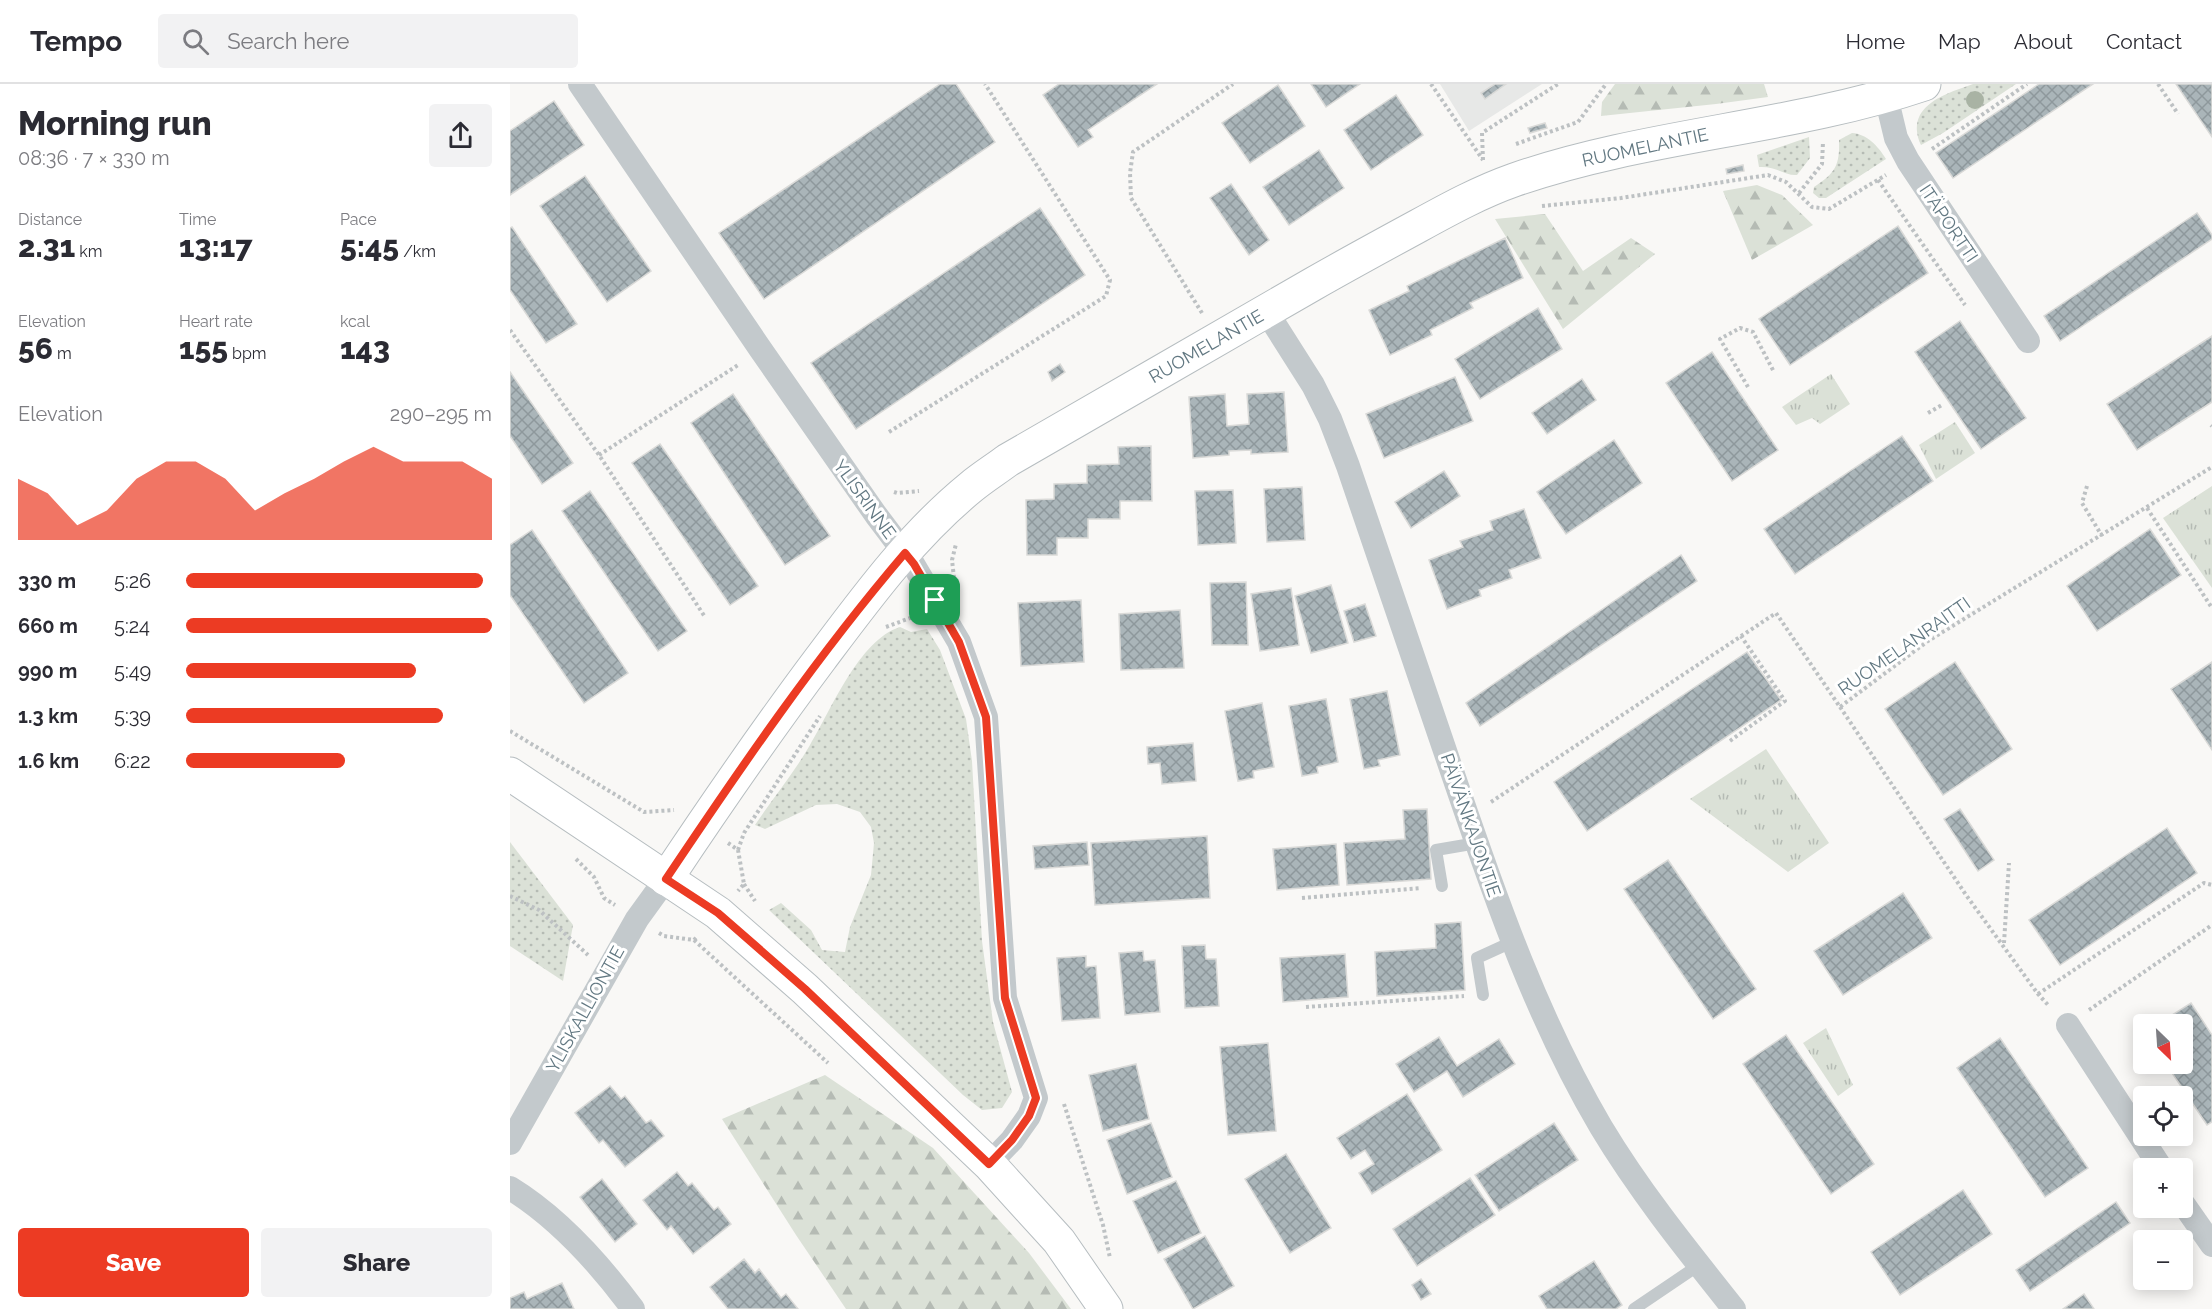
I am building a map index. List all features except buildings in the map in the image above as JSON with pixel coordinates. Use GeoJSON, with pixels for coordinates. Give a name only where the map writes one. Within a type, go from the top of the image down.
{"type":"FeatureCollection","features":[{"type":"Feature","properties":{"kind":"street","name":"YLISRINNE"},"geometry":{"type":"LineString","coordinates":[[580,84],[761,350],[905,553],[959,642],[986,717],[1005,998],[1036,1098],[1029,1116],[1012,1140],[989,1164]]}},
{"type":"Feature","properties":{"kind":"street","name":"RUOMELANTIE"},"geometry":{"type":"LineString","coordinates":[[666,879],[774,720],[866,598],[905,553],[971,487],[1008,460],[1360,257],[1469,198],[1548,169],[1885,90],[1924,84]]}},
{"type":"Feature","properties":{"kind":"street","name":"ITÄPORTTI"},"geometry":{"type":"LineString","coordinates":[[1885,90],[1896,138],[1908,161],[2028,341]]}},
{"type":"Feature","properties":{"kind":"street","name":"PÄIVÄNKAJONTIE"},"geometry":{"type":"LineString","coordinates":[[1266,311],[1313,385],[1330,419],[1512,942],[1568,1066],[1600,1126],[1634,1180],[1734,1309]]}},
{"type":"Feature","properties":{"kind":"street"},"geometry":{"type":"LineString","coordinates":[[510,774],[718,913],[805,989],[989,1164],[1059,1241],[1106,1309]]}},
{"type":"Feature","properties":{"kind":"street","name":"YLISKALLIONTIE"},"geometry":{"type":"LineString","coordinates":[[510,1143],[637,919],[666,879]]}},
{"type":"Feature","properties":{"kind":"street"},"geometry":{"type":"LineString","coordinates":[[2068,1025],[2154,1158]]}},
{"type":"Feature","properties":{"kind":"street"},"geometry":{"type":"LineString","coordinates":[[510,1188],[543,1211],[576,1242],[610,1278],[633,1309]]}},
{"type":"Feature","properties":{"kind":"street"},"geometry":{"type":"LineString","coordinates":[[2193,1218],[2212,1245]]}},
{"type":"Feature","properties":{"kind":"lane"},"geometry":{"type":"LineString","coordinates":[[1442,886],[1436,850],[1477,843]]}},
{"type":"Feature","properties":{"kind":"lane"},"geometry":{"type":"LineString","coordinates":[[1483,995],[1477,958],[1512,942]]}},
{"type":"Feature","properties":{"kind":"lane"},"geometry":{"type":"LineString","coordinates":[[1634,1309],[1699,1265]]}},
{"type":"Feature","properties":{"kind":"path"},"geometry":{"type":"LineString","coordinates":[[889,432],[1106,296],[1110,280],[985,84]]}},
{"type":"Feature","properties":{"kind":"path"},"geometry":{"type":"LineString","coordinates":[[1204,316],[1131,198],[1130,173],[1133,152],[1233,84]]}},
{"type":"Feature","properties":{"kind":"path"},"geometry":{"type":"LineString","coordinates":[[1431,84],[1483,161]]}},
{"type":"Feature","properties":{"kind":"path"},"geometry":{"type":"LineString","coordinates":[[1483,161],[1482,133],[1558,84]]}},
{"type":"Feature","properties":{"kind":"path"},"geometry":{"type":"LineString","coordinates":[[1514,145],[1528,138],[1578,122],[1606,84]]}},
{"type":"Feature","properties":{"kind":"path"},"geometry":{"type":"LineString","coordinates":[[1535,207],[1621,198],[1768,175],[1786,182],[1812,207],[1829,210],[1935,147],[2027,84]]}},
{"type":"Feature","properties":{"kind":"path"},"geometry":{"type":"LineString","coordinates":[[2158,84],[2178,114]]}},
{"type":"Feature","properties":{"kind":"path"},"geometry":{"type":"LineString","coordinates":[[1799,193],[1822,164],[1823,139]]}},
{"type":"Feature","properties":{"kind":"path"},"geometry":{"type":"LineString","coordinates":[[1483,161],[1491,157]]}},
{"type":"Feature","properties":{"kind":"path"},"geometry":{"type":"LineString","coordinates":[[1878,180],[1965,305]]}},
{"type":"Feature","properties":{"kind":"path"},"geometry":{"type":"LineString","coordinates":[[1748,387],[1720,339],[1740,328],[1753,332],[1774,372]]}},
{"type":"Feature","properties":{"kind":"path"},"geometry":{"type":"LineString","coordinates":[[510,330],[598,455],[705,617]]}},
{"type":"Feature","properties":{"kind":"path"},"geometry":{"type":"LineString","coordinates":[[598,455],[761,350]]}},
{"type":"Feature","properties":{"kind":"path"},"geometry":{"type":"LineString","coordinates":[[1928,412],[1942,405]]}},
{"type":"Feature","properties":{"kind":"path","name":"RUOMELANRAITTI"},"geometry":{"type":"LineString","coordinates":[[1468,817],[1776,613],[1840,707],[1928,641],[2212,467]]}},
{"type":"Feature","properties":{"kind":"path"},"geometry":{"type":"LineString","coordinates":[[2087,486],[2082,503],[2102,536]]}},
{"type":"Feature","properties":{"kind":"path"},"geometry":{"type":"LineString","coordinates":[[2147,508],[2212,608]]}},
{"type":"Feature","properties":{"kind":"path"},"geometry":{"type":"LineString","coordinates":[[882,629],[916,616],[954,581],[952,560],[957,542]]}},
{"type":"Feature","properties":{"kind":"path"},"geometry":{"type":"LineString","coordinates":[[1730,741],[1785,702],[1741,636]]}},
{"type":"Feature","properties":{"kind":"path"},"geometry":{"type":"LineString","coordinates":[[1840,707],[1966,895],[2038,994],[2068,1025],[2212,925]]}},
{"type":"Feature","properties":{"kind":"path"},"geometry":{"type":"LineString","coordinates":[[738,850],[744,833],[821,715]]}},
{"type":"Feature","properties":{"kind":"path"},"geometry":{"type":"LineString","coordinates":[[574,856],[594,877],[604,898],[664,936]]}},
{"type":"Feature","properties":{"kind":"path"},"geometry":{"type":"LineString","coordinates":[[2004,945],[2009,863]]}},
{"type":"Feature","properties":{"kind":"path"},"geometry":{"type":"LineString","coordinates":[[2038,994],[2204,883],[2212,885]]}},
{"type":"Feature","properties":{"kind":"path"},"geometry":{"type":"LineString","coordinates":[[1302,898],[1442,886]]}},
{"type":"Feature","properties":{"kind":"path"},"geometry":{"type":"LineString","coordinates":[[510,896],[539,910],[606,972]]}},
{"type":"Feature","properties":{"kind":"path"},"geometry":{"type":"LineString","coordinates":[[694,940],[828,1063]]}},
{"type":"Feature","properties":{"kind":"path"},"geometry":{"type":"LineString","coordinates":[[1306,1007],[1483,995]]}},
{"type":"Feature","properties":{"kind":"path"},"geometry":{"type":"LineString","coordinates":[[1060,1095],[1104,1225],[1111,1263]]}},
{"type":"Feature","properties":{"kind":"shaded area"},"geometry":{"type":"Polygon","coordinates":[[[1440,84],[1542,84],[1469,131],[1440,84]]]}},
{"type":"Feature","properties":{"kind":"green space"},"geometry":{"type":"Polygon","coordinates":[[[1615,84],[1764,84],[1768,97],[1601,116],[1602,102],[1615,84]]]}},
{"type":"Feature","properties":{"kind":"green space"},"geometry":{"type":"Polygon","coordinates":[[[1973,84],[2016,84],[1921,145],[1917,132],[1918,120],[1923,111],[1940,97],[1973,84]]]}},
{"type":"Feature","properties":{"kind":"green space"},"geometry":{"type":"Polygon","coordinates":[[[1852,133],[1872,141],[1886,159],[1826,198],[1819,198],[1813,193],[1814,187],[1835,168],[1839,140],[1852,133]]]}},
{"type":"Feature","properties":{"kind":"green space"},"geometry":{"type":"Polygon","coordinates":[[[1809,137],[1810,158],[1797,175],[1759,167],[1757,155],[1809,137]]]}},
{"type":"Feature","properties":{"kind":"green space"},"geometry":{"type":"Polygon","coordinates":[[[1757,185],[1782,195],[1813,225],[1752,260],[1723,191],[1757,185]]]}},
{"type":"Feature","properties":{"kind":"green space"},"geometry":{"type":"Polygon","coordinates":[[[1545,214],[1583,271],[1631,238],[1655,254],[1563,329],[1495,219],[1545,214]]]}},
{"type":"Feature","properties":{"kind":"green space"},"geometry":{"type":"Polygon","coordinates":[[[1831,374],[1850,404],[1820,424],[1812,418],[1796,425],[1782,407],[1831,374]]]}},
{"type":"Feature","properties":{"kind":"green space"},"geometry":{"type":"Polygon","coordinates":[[[1955,422],[1975,453],[1936,479],[1919,445],[1955,422]]]}},
{"type":"Feature","properties":{"kind":"green space"},"geometry":{"type":"Polygon","coordinates":[[[2212,486],[2212,588],[2163,518],[2212,486]]]}},
{"type":"Feature","properties":{"kind":"green space"},"geometry":{"type":"Polygon","coordinates":[[[900,627],[911,632],[927,629],[940,650],[966,719],[972,761],[982,941],[993,1022],[1012,1092],[1002,1108],[982,1110],[963,1095],[769,910],[781,903],[811,930],[822,950],[845,952],[850,927],[871,875],[874,843],[871,827],[860,812],[837,804],[816,805],[765,829],[755,825],[804,755],[859,661],[885,634],[900,627]]]}},
{"type":"Feature","properties":{"kind":"green space"},"geometry":{"type":"Polygon","coordinates":[[[1766,749],[1829,843],[1788,872],[1690,799],[1766,749]]]}},
{"type":"Feature","properties":{"kind":"green space"},"geometry":{"type":"Polygon","coordinates":[[[510,842],[573,925],[563,981],[510,946],[510,842]]]}},
{"type":"Feature","properties":{"kind":"green space"},"geometry":{"type":"Polygon","coordinates":[[[1826,1028],[1853,1085],[1838,1096],[1803,1043],[1826,1028]]]}},
{"type":"Feature","properties":{"kind":"green space"},"geometry":{"type":"Polygon","coordinates":[[[825,1075],[933,1148],[1029,1253],[1071,1309],[846,1309],[722,1119],[825,1075]]]}},
{"type":"Feature","properties":{"kind":"route"},"geometry":{"type":"LineString","coordinates":[[905,553],[935,600],[959,642],[986,717],[1005,998],[1036,1098],[1029,1116],[1012,1140],[989,1164],[805,989],[718,913],[666,879],[774,720],[866,598],[905,553]]}}]}
